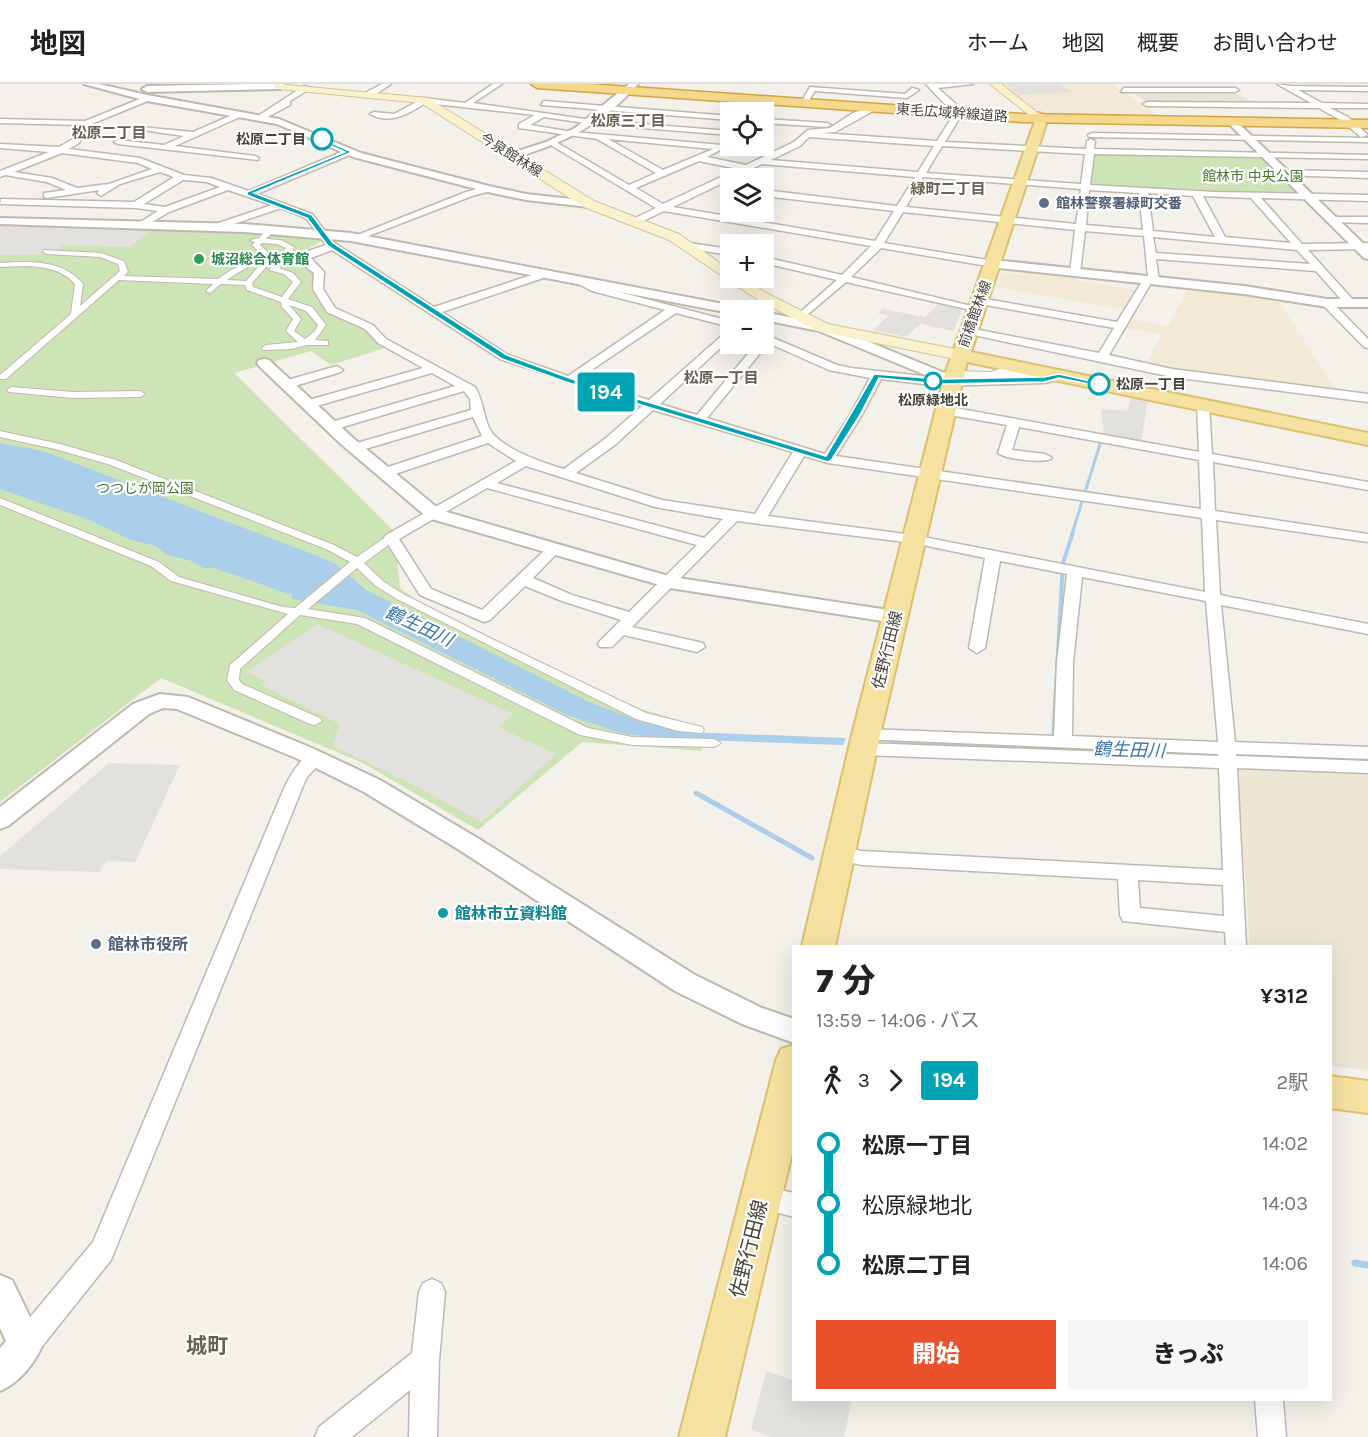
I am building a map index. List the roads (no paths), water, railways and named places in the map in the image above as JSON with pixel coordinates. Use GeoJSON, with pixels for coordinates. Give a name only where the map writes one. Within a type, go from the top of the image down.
{"type":"FeatureCollection","features":[{"type":"Feature","properties":{"kind":"highway","name":"東毛広域幹線道路"},"geometry":{"type":"LineString","coordinates":[[537,84],[630,88],[872,108],[1038,118],[1169,120]]}},
{"type":"Feature","properties":{"kind":"highway","name":"東毛広域幹線道路"},"geometry":{"type":"LineString","coordinates":[[568,84],[957,113]]}},
{"type":"Feature","properties":{"kind":"highway","name":"東毛広域幹線道路"},"geometry":{"type":"LineString","coordinates":[[1038,118],[1368,123]]}},
{"type":"Feature","properties":{"kind":"main road"},"geometry":{"type":"LineString","coordinates":[[994,84],[1038,118]]}},
{"type":"Feature","properties":{"kind":"main road","name":"今泉館林線"},"geometry":{"type":"LineString","coordinates":[[281,85],[425,101],[589,204],[636,221],[689,246],[720,268]]}},
{"type":"Feature","properties":{"kind":"main road","name":"前橋館林線"},"geometry":{"type":"LineString","coordinates":[[1038,118],[1040,124],[955,370],[1059,376],[1368,439]]}},
{"type":"Feature","properties":{"kind":"main road","name":"今泉館林線"},"geometry":{"type":"LineString","coordinates":[[749,288],[823,328],[955,370]]}},
{"type":"Feature","properties":{"kind":"main road","name":"佐野行田線"},"geometry":{"type":"LineString","coordinates":[[818,945],[955,370]]}},
{"type":"Feature","properties":{"kind":"main road","name":"佐野行田線"},"geometry":{"type":"LineString","coordinates":[[702,1437],[778,1201],[792,1078]]}},
{"type":"Feature","properties":{"kind":"main road"},"geometry":{"type":"LineString","coordinates":[[1332,1092],[1368,1097]]}},
{"type":"Feature","properties":{"kind":"street"},"geometry":{"type":"LineString","coordinates":[[370,94],[387,84]]}},
{"type":"Feature","properties":{"kind":"street"},"geometry":{"type":"LineString","coordinates":[[466,105],[498,84]]}},
{"type":"Feature","properties":{"kind":"street"},"geometry":{"type":"LineString","coordinates":[[895,86],[915,90],[969,84]]}},
{"type":"Feature","properties":{"kind":"street"},"geometry":{"type":"LineString","coordinates":[[1116,84],[1169,120]]}},
{"type":"Feature","properties":{"kind":"street"},"geometry":{"type":"LineString","coordinates":[[1149,84],[1159,90]]}},
{"type":"Feature","properties":{"kind":"street"},"geometry":{"type":"LineString","coordinates":[[1224,84],[1258,105]]}},
{"type":"Feature","properties":{"kind":"street"},"geometry":{"type":"LineString","coordinates":[[1281,84],[1349,123],[1368,139]]}},
{"type":"Feature","properties":{"kind":"street"},"geometry":{"type":"LineString","coordinates":[[1357,84],[1368,87]]}},
{"type":"Feature","properties":{"kind":"street"},"geometry":{"type":"LineString","coordinates":[[100,86],[281,85]]}},
{"type":"Feature","properties":{"kind":"street"},"geometry":{"type":"LineString","coordinates":[[100,86],[147,98],[292,126],[349,152],[488,189],[536,198],[589,204]]}},
{"type":"Feature","properties":{"kind":"street"},"geometry":{"type":"LineString","coordinates":[[804,101],[815,86],[907,96],[915,90]]}},
{"type":"Feature","properties":{"kind":"street"},"geometry":{"type":"LineString","coordinates":[[801,317],[877,246],[940,144],[957,113],[934,87]]}},
{"type":"Feature","properties":{"kind":"street"},"geometry":{"type":"LineString","coordinates":[[1289,88],[1368,87]]}},
{"type":"Feature","properties":{"kind":"street"},"geometry":{"type":"LineString","coordinates":[[259,118],[287,103],[285,101],[307,88]]}},
{"type":"Feature","properties":{"kind":"street"},"geometry":{"type":"LineString","coordinates":[[511,155],[553,144],[573,134],[592,122],[630,88]]}},
{"type":"Feature","properties":{"kind":"street"},"geometry":{"type":"LineString","coordinates":[[1124,90],[1240,94]]}},
{"type":"Feature","properties":{"kind":"street"},"geometry":{"type":"LineString","coordinates":[[480,97],[491,98]]}},
{"type":"Feature","properties":{"kind":"street"},"geometry":{"type":"LineString","coordinates":[[0,121],[86,123],[147,98]]}},
{"type":"Feature","properties":{"kind":"street"},"geometry":{"type":"LineString","coordinates":[[1310,100],[1358,100],[1367,106]]}},
{"type":"Feature","properties":{"kind":"street"},"geometry":{"type":"LineString","coordinates":[[374,114],[395,116],[425,101],[543,114],[592,122],[720,132]]}},
{"type":"Feature","properties":{"kind":"street"},"geometry":{"type":"LineString","coordinates":[[538,102],[720,117]]}},
{"type":"Feature","properties":{"kind":"street"},"geometry":{"type":"LineString","coordinates":[[1147,104],[1367,106]]}},
{"type":"Feature","properties":{"kind":"street"},"geometry":{"type":"LineString","coordinates":[[698,158],[747,168],[797,144],[808,135],[838,126],[872,108]]}},
{"type":"Feature","properties":{"kind":"street"},"geometry":{"type":"LineString","coordinates":[[140,161],[239,114]]}},
{"type":"Feature","properties":{"kind":"street"},"geometry":{"type":"LineString","coordinates":[[543,114],[522,126],[573,134],[720,145]]}},
{"type":"Feature","properties":{"kind":"street"},"geometry":{"type":"LineString","coordinates":[[1075,273],[1093,119]]}},
{"type":"Feature","properties":{"kind":"street"},"geometry":{"type":"LineString","coordinates":[[1231,121],[1365,249]]}},
{"type":"Feature","properties":{"kind":"street"},"geometry":{"type":"LineString","coordinates":[[140,133],[154,122]]}},
{"type":"Feature","properties":{"kind":"street"},"geometry":{"type":"LineString","coordinates":[[774,122],[838,126]]}},
{"type":"Feature","properties":{"kind":"street"},"geometry":{"type":"LineString","coordinates":[[2,174],[61,150],[76,141],[86,123]]}},
{"type":"Feature","properties":{"kind":"street"},"geometry":{"type":"LineString","coordinates":[[127,135],[140,133],[193,134]]}},
{"type":"Feature","properties":{"kind":"street"},"geometry":{"type":"LineString","coordinates":[[140,133],[179,141]]}},
{"type":"Feature","properties":{"kind":"street"},"geometry":{"type":"LineString","coordinates":[[808,135],[1030,150],[1368,157]]}},
{"type":"Feature","properties":{"kind":"street"},"geometry":{"type":"LineString","coordinates":[[1092,135],[1368,139]]}},
{"type":"Feature","properties":{"kind":"street"},"geometry":{"type":"LineString","coordinates":[[596,136],[663,174]]}},
{"type":"Feature","properties":{"kind":"street"},"geometry":{"type":"LineString","coordinates":[[118,142],[255,158]]}},
{"type":"Feature","properties":{"kind":"street"},"geometry":{"type":"LineString","coordinates":[[553,144],[663,208],[993,264],[1244,290],[1327,303],[1368,303]]}},
{"type":"Feature","properties":{"kind":"street"},"geometry":{"type":"LineString","coordinates":[[0,146],[61,150],[140,161],[166,168],[182,177],[208,180],[281,205],[309,216],[334,246],[504,357],[569,380],[828,459],[1368,538]]}},
{"type":"Feature","properties":{"kind":"street"},"geometry":{"type":"LineString","coordinates":[[0,156],[15,147]]}},
{"type":"Feature","properties":{"kind":"street"},"geometry":{"type":"LineString","coordinates":[[628,188],[720,148]]}},
{"type":"Feature","properties":{"kind":"street"},"geometry":{"type":"LineString","coordinates":[[191,159],[209,152]]}},
{"type":"Feature","properties":{"kind":"street"},"geometry":{"type":"LineString","coordinates":[[249,194],[349,152]]}},
{"type":"Feature","properties":{"kind":"street"},"geometry":{"type":"LineString","coordinates":[[758,161],[1255,198],[1368,198]]}},
{"type":"Feature","properties":{"kind":"street"},"geometry":{"type":"LineString","coordinates":[[0,202],[111,186],[166,168]]}},
{"type":"Feature","properties":{"kind":"street"},"geometry":{"type":"LineString","coordinates":[[1285,173],[1368,175]]}},
{"type":"Feature","properties":{"kind":"street"},"geometry":{"type":"LineString","coordinates":[[2,174],[49,180],[76,191]]}},
{"type":"Feature","properties":{"kind":"street"},"geometry":{"type":"LineString","coordinates":[[136,205],[182,177]]}},
{"type":"Feature","properties":{"kind":"street"},"geometry":{"type":"LineString","coordinates":[[636,221],[720,182]]}},
{"type":"Feature","properties":{"kind":"street"},"geometry":{"type":"LineString","coordinates":[[82,204],[111,186]]}},
{"type":"Feature","properties":{"kind":"street"},"geometry":{"type":"LineString","coordinates":[[142,225],[166,210],[228,187]]}},
{"type":"Feature","properties":{"kind":"street"},"geometry":{"type":"LineString","coordinates":[[711,187],[720,188]]}},
{"type":"Feature","properties":{"kind":"street"},"geometry":{"type":"LineString","coordinates":[[355,238],[469,194],[488,189]]}},
{"type":"Feature","properties":{"kind":"street"},"geometry":{"type":"LineString","coordinates":[[1102,357],[1151,281],[1153,256],[1143,190]]}},
{"type":"Feature","properties":{"kind":"street"},"geometry":{"type":"LineString","coordinates":[[774,194],[1007,222],[1300,247],[1365,249]]}},
{"type":"Feature","properties":{"kind":"street"},"geometry":{"type":"LineString","coordinates":[[1197,194],[1222,240]]}},
{"type":"Feature","properties":{"kind":"street"},"geometry":{"type":"LineString","coordinates":[[1255,198],[1350,303]]}},
{"type":"Feature","properties":{"kind":"street"},"geometry":{"type":"LineString","coordinates":[[0,202],[136,205],[166,210]]}},
{"type":"Feature","properties":{"kind":"street"},"geometry":{"type":"LineString","coordinates":[[22,221],[48,203]]}},
{"type":"Feature","properties":{"kind":"street"},"geometry":{"type":"LineString","coordinates":[[216,227],[281,205]]}},
{"type":"Feature","properties":{"kind":"street"},"geometry":{"type":"LineString","coordinates":[[0,220],[321,233],[548,273],[720,307]]}},
{"type":"Feature","properties":{"kind":"street"},"geometry":{"type":"LineString","coordinates":[[1333,220],[1368,220]]}},
{"type":"Feature","properties":{"kind":"street"},"geometry":{"type":"LineString","coordinates":[[120,278],[248,283],[270,258],[256,245],[271,230]]}},
{"type":"Feature","properties":{"kind":"street"},"geometry":{"type":"LineString","coordinates":[[249,240],[261,240],[290,247],[289,252],[273,270]]}},
{"type":"Feature","properties":{"kind":"street"},"geometry":{"type":"LineString","coordinates":[[334,246],[306,257],[319,273],[318,289],[331,310],[369,327],[382,341],[471,390],[476,399],[480,424],[490,438],[525,461],[660,504],[759,520],[913,539],[1368,629]]}},
{"type":"Feature","properties":{"kind":"street"},"geometry":{"type":"LineString","coordinates":[[689,246],[720,251]]}},
{"type":"Feature","properties":{"kind":"street"},"geometry":{"type":"LineString","coordinates":[[250,268],[263,250]]}},
{"type":"Feature","properties":{"kind":"street"},"geometry":{"type":"LineString","coordinates":[[47,252],[94,254],[113,258],[123,266],[123,272],[120,278],[2,377],[16,383],[8,392],[73,395],[141,394]]}},
{"type":"Feature","properties":{"kind":"street"},"geometry":{"type":"LineString","coordinates":[[1153,256],[1318,268]]}},
{"type":"Feature","properties":{"kind":"street"},"geometry":{"type":"LineString","coordinates":[[774,263],[843,280],[978,305],[1120,326]]}},
{"type":"Feature","properties":{"kind":"street"},"geometry":{"type":"LineString","coordinates":[[0,265],[48,267],[74,277],[80,284],[75,316]]}},
{"type":"Feature","properties":{"kind":"street"},"geometry":{"type":"LineString","coordinates":[[210,291],[219,281],[250,268],[282,270],[294,276],[297,282],[284,299]]}},
{"type":"Feature","properties":{"kind":"street"},"geometry":{"type":"LineString","coordinates":[[433,311],[548,273]]}},
{"type":"Feature","properties":{"kind":"street"},"geometry":{"type":"LineString","coordinates":[[581,280],[596,290],[720,322]]}},
{"type":"Feature","properties":{"kind":"street"},"geometry":{"type":"LineString","coordinates":[[248,283],[250,288],[284,299],[309,309],[313,313],[322,325],[320,334],[305,343]]}},
{"type":"Feature","properties":{"kind":"street"},"geometry":{"type":"LineString","coordinates":[[284,299],[286,307],[297,319]]}},
{"type":"Feature","properties":{"kind":"street"},"geometry":{"type":"LineString","coordinates":[[1327,303],[1368,345]]}},
{"type":"Feature","properties":{"kind":"street"},"geometry":{"type":"LineString","coordinates":[[569,380],[673,310]]}},
{"type":"Feature","properties":{"kind":"street"},"geometry":{"type":"LineString","coordinates":[[305,343],[292,336],[290,330],[297,319],[313,313]]}},
{"type":"Feature","properties":{"kind":"street"},"geometry":{"type":"LineString","coordinates":[[774,318],[823,328],[955,370],[1032,380],[1059,376]]}},
{"type":"Feature","properties":{"kind":"street"},"geometry":{"type":"LineString","coordinates":[[969,331],[1172,373],[1368,398]]}},
{"type":"Feature","properties":{"kind":"street"},"geometry":{"type":"LineString","coordinates":[[325,343],[305,343],[265,356],[288,384],[355,448],[434,514],[670,582],[895,617]]}},
{"type":"Feature","properties":{"kind":"street"},"geometry":{"type":"LineString","coordinates":[[567,473],[611,441],[720,343]]}},
{"type":"Feature","properties":{"kind":"street"},"geometry":{"type":"LineString","coordinates":[[774,344],[832,368],[877,375],[955,370]]}},
{"type":"Feature","properties":{"kind":"street"},"geometry":{"type":"LineString","coordinates":[[699,420],[753,354]]}},
{"type":"Feature","properties":{"kind":"street"},"geometry":{"type":"LineString","coordinates":[[309,404],[433,369]]}},
{"type":"Feature","properties":{"kind":"street"},"geometry":{"type":"LineString","coordinates":[[288,384],[337,370]]}},
{"type":"Feature","properties":{"kind":"street"},"geometry":{"type":"LineString","coordinates":[[997,371],[1018,374],[1032,380]]}},
{"type":"Feature","properties":{"kind":"street"},"geometry":{"type":"LineString","coordinates":[[1160,396],[1172,373]]}},
{"type":"Feature","properties":{"kind":"street"},"geometry":{"type":"LineString","coordinates":[[828,459],[856,415],[877,375]]}},
{"type":"Feature","properties":{"kind":"street"},"geometry":{"type":"LineString","coordinates":[[332,426],[464,387]]}},
{"type":"Feature","properties":{"kind":"street"},"geometry":{"type":"LineString","coordinates":[[1203,405],[1207,514],[1227,755],[1236,945]]}},
{"type":"Feature","properties":{"kind":"street"},"geometry":{"type":"LineString","coordinates":[[944,410],[1368,486]]}},
{"type":"Feature","properties":{"kind":"street"},"geometry":{"type":"LineString","coordinates":[[355,448],[477,412]]}},
{"type":"Feature","properties":{"kind":"street"},"geometry":{"type":"LineString","coordinates":[[1014,422],[1005,453],[1045,458]]}},
{"type":"Feature","properties":{"kind":"street"},"geometry":{"type":"LineString","coordinates":[[0,434],[57,446],[112,462],[330,547],[401,597],[486,641],[641,716],[697,730]]}},
{"type":"Feature","properties":{"kind":"street"},"geometry":{"type":"LineString","coordinates":[[384,473],[490,438]]}},
{"type":"Feature","properties":{"kind":"street"},"geometry":{"type":"LineString","coordinates":[[759,520],[801,450]]}},
{"type":"Feature","properties":{"kind":"street"},"geometry":{"type":"LineString","coordinates":[[315,722],[243,690],[235,684],[232,676],[236,664],[355,564],[391,538],[525,461]]}},
{"type":"Feature","properties":{"kind":"street"},"geometry":{"type":"LineString","coordinates":[[487,484],[705,543]]}},
{"type":"Feature","properties":{"kind":"street"},"geometry":{"type":"LineString","coordinates":[[0,501],[155,564],[175,579],[262,605],[301,609],[361,621],[585,732],[632,741],[714,743]]}},
{"type":"Feature","properties":{"kind":"street"},"geometry":{"type":"LineString","coordinates":[[606,644],[734,516]]}},
{"type":"Feature","properties":{"kind":"street"},"geometry":{"type":"LineString","coordinates":[[391,538],[425,592],[484,617],[555,548]]}},
{"type":"Feature","properties":{"kind":"street"},"geometry":{"type":"LineString","coordinates":[[977,648],[993,555]]}},
{"type":"Feature","properties":{"kind":"street"},"geometry":{"type":"LineString","coordinates":[[1063,742],[1065,662],[1075,571]]}},
{"type":"Feature","properties":{"kind":"street"},"geometry":{"type":"LineString","coordinates":[[522,579],[626,623],[697,647]]}},
{"type":"Feature","properties":{"kind":"street"},"geometry":{"type":"LineString","coordinates":[[0,820],[141,710],[160,701],[180,702],[316,758],[372,786],[470,845],[685,983],[752,1016],[792,1030]]}},
{"type":"Feature","properties":{"kind":"street"},"geometry":{"type":"LineString","coordinates":[[865,742],[1063,742],[1368,767]]}},
{"type":"Feature","properties":{"kind":"street"},"geometry":{"type":"LineString","coordinates":[[865,742],[1227,755],[1368,753]]}},
{"type":"Feature","properties":{"kind":"street"},"geometry":{"type":"LineString","coordinates":[[0,1374],[102,1251],[294,786],[300,774],[316,758]]}},
{"type":"Feature","properties":{"kind":"street"},"geometry":{"type":"LineString","coordinates":[[840,854],[862,858],[1233,878]]}},
{"type":"Feature","properties":{"kind":"street"},"geometry":{"type":"LineString","coordinates":[[1128,873],[1130,915],[1235,925]]}},
{"type":"Feature","properties":{"kind":"street"},"geometry":{"type":"LineString","coordinates":[[0,1292],[26,1344]]}},
{"type":"Feature","properties":{"kind":"street"},"geometry":{"type":"LineString","coordinates":[[423,1437],[425,1360],[432,1292]]}},
{"type":"Feature","properties":{"kind":"street"},"geometry":{"type":"LineString","coordinates":[[329,1437],[425,1360]]}},
{"type":"Feature","properties":{"kind":"street"},"geometry":{"type":"LineString","coordinates":[[1269,1401],[1272,1437]]}},
{"type":"Feature","properties":{"kind":"water","name":"鶴生田川"},"geometry":{"type":"Polygon","coordinates":[[[0,443],[43,451],[336,564],[366,590],[587,701],[641,722],[687,732],[846,738],[843,745],[666,739],[621,733],[567,715],[357,610],[292,599],[292,595],[214,568],[203,568],[192,561],[167,555],[154,545],[133,541],[87,519],[0,489],[0,443]]]}},
{"type":"Feature","properties":{"kind":"water","name":"鶴生田川"},"geometry":{"type":"Polygon","coordinates":[[[890,738],[1368,756],[1368,763],[889,746],[890,738]]]}},
{"type":"Feature","properties":{"kind":"waterway"},"geometry":{"type":"LineString","coordinates":[[1072,534],[1100,444]]}},
{"type":"Feature","properties":{"kind":"waterway"},"geometry":{"type":"LineString","coordinates":[[1053,741],[1063,563],[1073,532]]}},
{"type":"Feature","properties":{"kind":"waterway"},"geometry":{"type":"LineString","coordinates":[[696,793],[812,858]]}},
{"type":"Feature","properties":{"kind":"waterway"},"geometry":{"type":"LineString","coordinates":[[1355,1263],[1368,1265]]}},
{"type":"Feature","properties":{"kind":"place","name":"松原二丁目"},"geometry":{"type":"Point","coordinates":[322,139]}},
{"type":"Feature","properties":{"kind":"place","name":"館林警察署緑町交番"},"geometry":{"type":"Point","coordinates":[1044,203]}},
{"type":"Feature","properties":{"kind":"place","name":"城沼総合体育館"},"geometry":{"type":"Point","coordinates":[199,259]}},
{"type":"Feature","properties":{"kind":"place","name":"松原緑地北"},"geometry":{"type":"Point","coordinates":[933,381]}},
{"type":"Feature","properties":{"kind":"place","name":"松原一丁目"},"geometry":{"type":"Point","coordinates":[1099,384]}},
{"type":"Feature","properties":{"kind":"place","name":"館林市立資料館"},"geometry":{"type":"Point","coordinates":[443,913]}},
{"type":"Feature","properties":{"kind":"place","name":"館林市役所"},"geometry":{"type":"Point","coordinates":[96,944]}},
{"type":"Feature","properties":{"kind":"district","name":"松原三丁目"},"geometry":{"type":"Point","coordinates":[628,121]}},
{"type":"Feature","properties":{"kind":"district","name":"松原二丁目"},"geometry":{"type":"Point","coordinates":[109,133]}},
{"type":"Feature","properties":{"kind":"district","name":"緑町二丁目"},"geometry":{"type":"Point","coordinates":[948,189]}},
{"type":"Feature","properties":{"kind":"district","name":"松原一丁目"},"geometry":{"type":"Point","coordinates":[721,378]}},
{"type":"Feature","properties":{"kind":"district","name":"城町"},"geometry":{"type":"Point","coordinates":[207,1346]}},
{"type":"Feature","properties":{"kind":"park label","name":"館林市 中央公園"},"geometry":{"type":"Point","coordinates":[1253,176]}},
{"type":"Feature","properties":{"kind":"park label","name":"つつじが岡公園"},"geometry":{"type":"Point","coordinates":[145,488]}}]}
